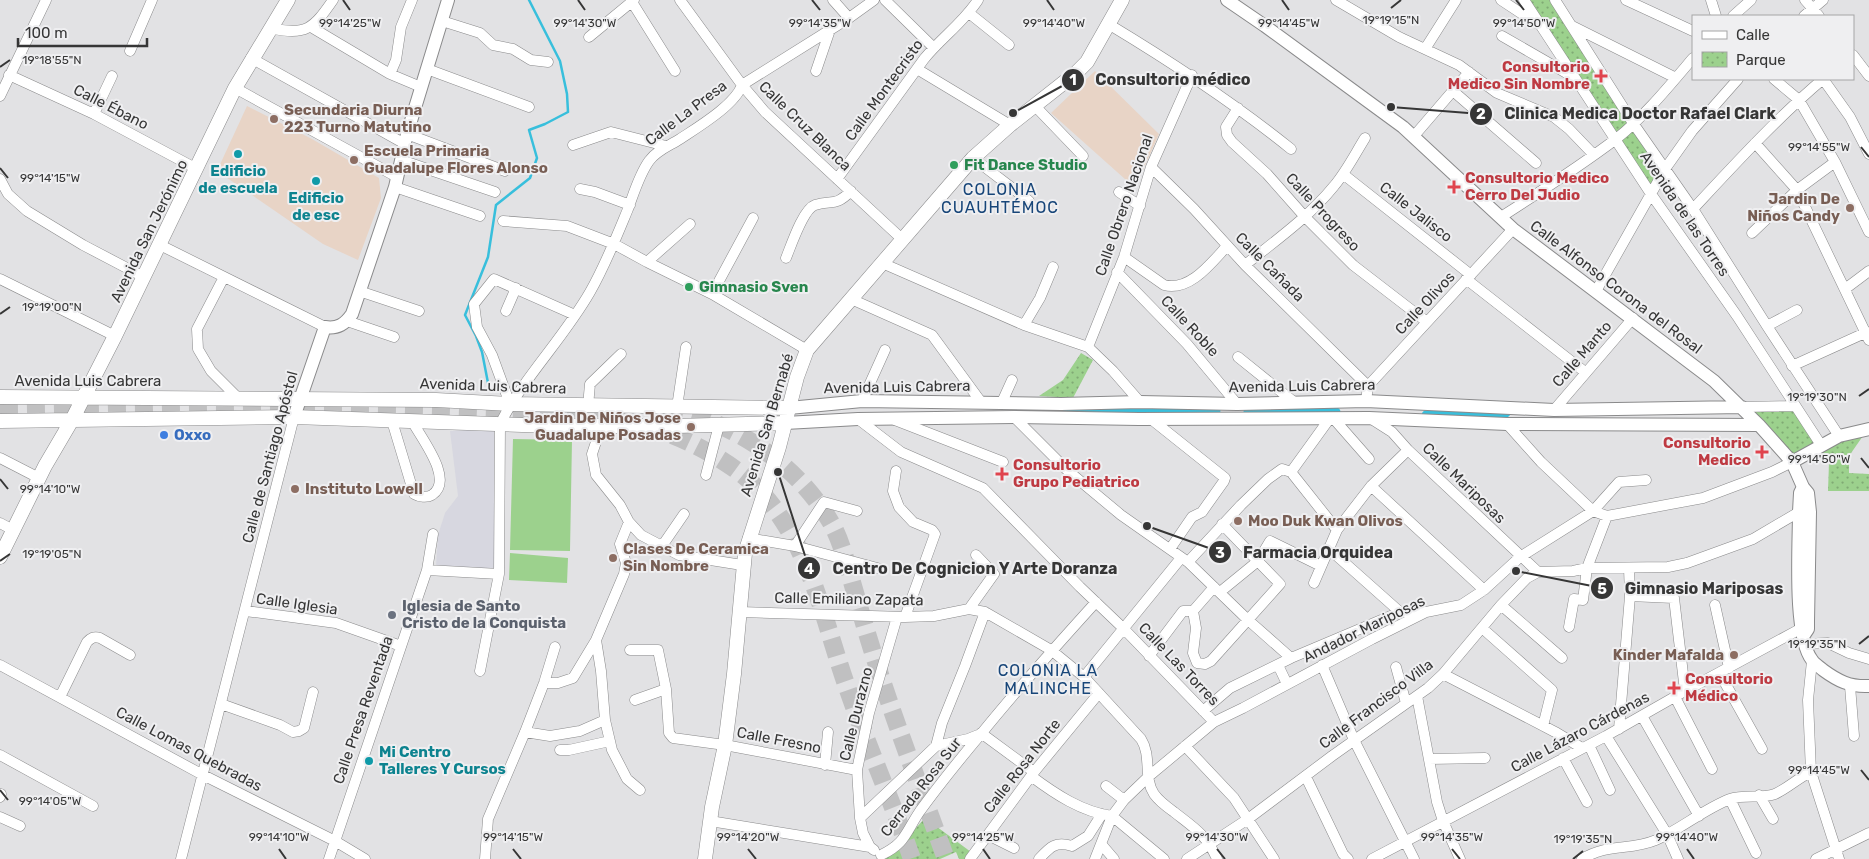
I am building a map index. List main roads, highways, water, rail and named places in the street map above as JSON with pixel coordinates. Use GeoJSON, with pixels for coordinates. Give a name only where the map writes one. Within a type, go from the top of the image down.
{"type":"FeatureCollection","features":[{"type":"Feature","properties":{"kind":"main road","name":"Avenida San Jerónimo"},"geometry":{"type":"LineString","coordinates":[[0,558],[39,478],[72,420],[115,336],[235,88],[251,58],[288,0]]}},
{"type":"Feature","properties":{"kind":"main road","name":"Avenida San Bernabé"},"geometry":{"type":"LineString","coordinates":[[705,859],[710,821],[725,745],[740,612],[742,565],[748,538],[777,455],[807,350],[973,158],[1087,62],[1122,0]]}},
{"type":"Feature","properties":{"kind":"main road","name":"Avenida Luis Cabrera"},"geometry":{"type":"LineString","coordinates":[[0,397],[301,398],[436,400],[510,404],[677,408],[789,408]]}},
{"type":"Feature","properties":{"kind":"main road"},"geometry":{"type":"LineString","coordinates":[[27,397],[30,409],[27,420]]}},
{"type":"Feature","properties":{"kind":"main road"},"geometry":{"type":"LineString","coordinates":[[101,420],[99,409],[104,398]]}},
{"type":"Feature","properties":{"kind":"main road","name":"Avenida Luis Cabrera"},"geometry":{"type":"LineString","coordinates":[[0,420],[294,417],[550,426],[785,423]]}},
{"type":"Feature","properties":{"kind":"waterway"},"geometry":{"type":"LineString","coordinates":[[489,388],[482,352],[465,315],[488,257],[496,205],[530,178],[537,158],[529,130],[568,112],[567,94],[560,61],[529,0]]}},
{"type":"Feature","properties":{"kind":"waterway"},"geometry":{"type":"LineString","coordinates":[[1036,412],[1216,411]]}},
{"type":"Feature","properties":{"kind":"waterway"},"geometry":{"type":"LineString","coordinates":[[1248,411],[1336,412]]}},
{"type":"Feature","properties":{"kind":"waterway"},"geometry":{"type":"LineString","coordinates":[[1426,415],[1506,413]]}},
{"type":"Feature","properties":{"kind":"tunnel"},"geometry":{"type":"LineString","coordinates":[[0,413],[351,408],[535,413],[623,421],[659,430],[690,443],[735,469],[758,489],[776,510],[803,557],[855,709],[912,859]]}},
{"type":"Feature","properties":{"kind":"tunnel"},"geometry":{"type":"LineString","coordinates":[[666,408],[691,414],[715,423],[738,434],[760,448],[781,463],[799,481],[816,500],[830,521],[842,548],[868,638],[946,859]]}},
{"type":"Feature","properties":{"kind":"place","name":"Consultorio Medico Sin Nombre"},"geometry":{"type":"Point","coordinates":[1601,76]}},
{"type":"Feature","properties":{"kind":"place","name":"Clinica Medica Doctor Rafael Clark"},"geometry":{"type":"Point","coordinates":[1391,107]}},
{"type":"Feature","properties":{"kind":"place","name":"Consultorio médico"},"geometry":{"type":"Point","coordinates":[1013,113]}},
{"type":"Feature","properties":{"kind":"place","name":"Secundaria Diurna 223 Turno Matutino"},"geometry":{"type":"Point","coordinates":[274,119]}},
{"type":"Feature","properties":{"kind":"place","name":"Edificio de escuela"},"geometry":{"type":"Point","coordinates":[238,154]}},
{"type":"Feature","properties":{"kind":"place","name":"Escuela Primaria Guadalupe Flores Alonso"},"geometry":{"type":"Point","coordinates":[354,160]}},
{"type":"Feature","properties":{"kind":"place","name":"Fit Dance Studio"},"geometry":{"type":"Point","coordinates":[954,165]}},
{"type":"Feature","properties":{"kind":"place","name":"Edificio de esc"},"geometry":{"type":"Point","coordinates":[316,181]}},
{"type":"Feature","properties":{"kind":"place","name":"Consultorio Medico Cerro Del Judio"},"geometry":{"type":"Point","coordinates":[1454,187]}},
{"type":"Feature","properties":{"kind":"place","name":"Jardin De Niños Candy"},"geometry":{"type":"Point","coordinates":[1850,208]}},
{"type":"Feature","properties":{"kind":"place","name":"Gimnasio Sven"},"geometry":{"type":"Point","coordinates":[689,287]}},
{"type":"Feature","properties":{"kind":"place","name":"Jardin De Niños Jose Guadalupe Posadas"},"geometry":{"type":"Point","coordinates":[691,427]}},
{"type":"Feature","properties":{"kind":"place","name":"Oxxo"},"geometry":{"type":"Point","coordinates":[164,435]}},
{"type":"Feature","properties":{"kind":"place","name":"Consultorio Medico"},"geometry":{"type":"Point","coordinates":[1762,452]}},
{"type":"Feature","properties":{"kind":"place","name":"Centro De Cognicion Y Arte Doranza"},"geometry":{"type":"Point","coordinates":[778,472]}},
{"type":"Feature","properties":{"kind":"place","name":"Consultorio Grupo Pediatrico"},"geometry":{"type":"Point","coordinates":[1002,474]}},
{"type":"Feature","properties":{"kind":"place","name":"Instituto Lowell"},"geometry":{"type":"Point","coordinates":[295,489]}},
{"type":"Feature","properties":{"kind":"place","name":"Moo Duk Kwan Olivos"},"geometry":{"type":"Point","coordinates":[1238,521]}},
{"type":"Feature","properties":{"kind":"place","name":"Farmacia Orquidea"},"geometry":{"type":"Point","coordinates":[1147,526]}},
{"type":"Feature","properties":{"kind":"place","name":"Clases De Ceramica Sin Nombre"},"geometry":{"type":"Point","coordinates":[613,558]}},
{"type":"Feature","properties":{"kind":"place","name":"Gimnasio Mariposas"},"geometry":{"type":"Point","coordinates":[1516,571]}},
{"type":"Feature","properties":{"kind":"place","name":"Iglesia de Santo Cristo de la Conquista"},"geometry":{"type":"Point","coordinates":[392,615]}},
{"type":"Feature","properties":{"kind":"place","name":"Kinder Mafalda"},"geometry":{"type":"Point","coordinates":[1734,655]}},
{"type":"Feature","properties":{"kind":"place","name":"Consultorio Médico"},"geometry":{"type":"Point","coordinates":[1674,688]}},
{"type":"Feature","properties":{"kind":"place","name":"Mi Centro Talleres Y Cursos"},"geometry":{"type":"Point","coordinates":[369,761]}},
{"type":"Feature","properties":{"kind":"district","name":"COLONIA CUAUHTÉMOC"},"geometry":{"type":"Point","coordinates":[1000,198]}},
{"type":"Feature","properties":{"kind":"district","name":"COLONIA LA MALINCHE"},"geometry":{"type":"Point","coordinates":[1048,679]}}]}
